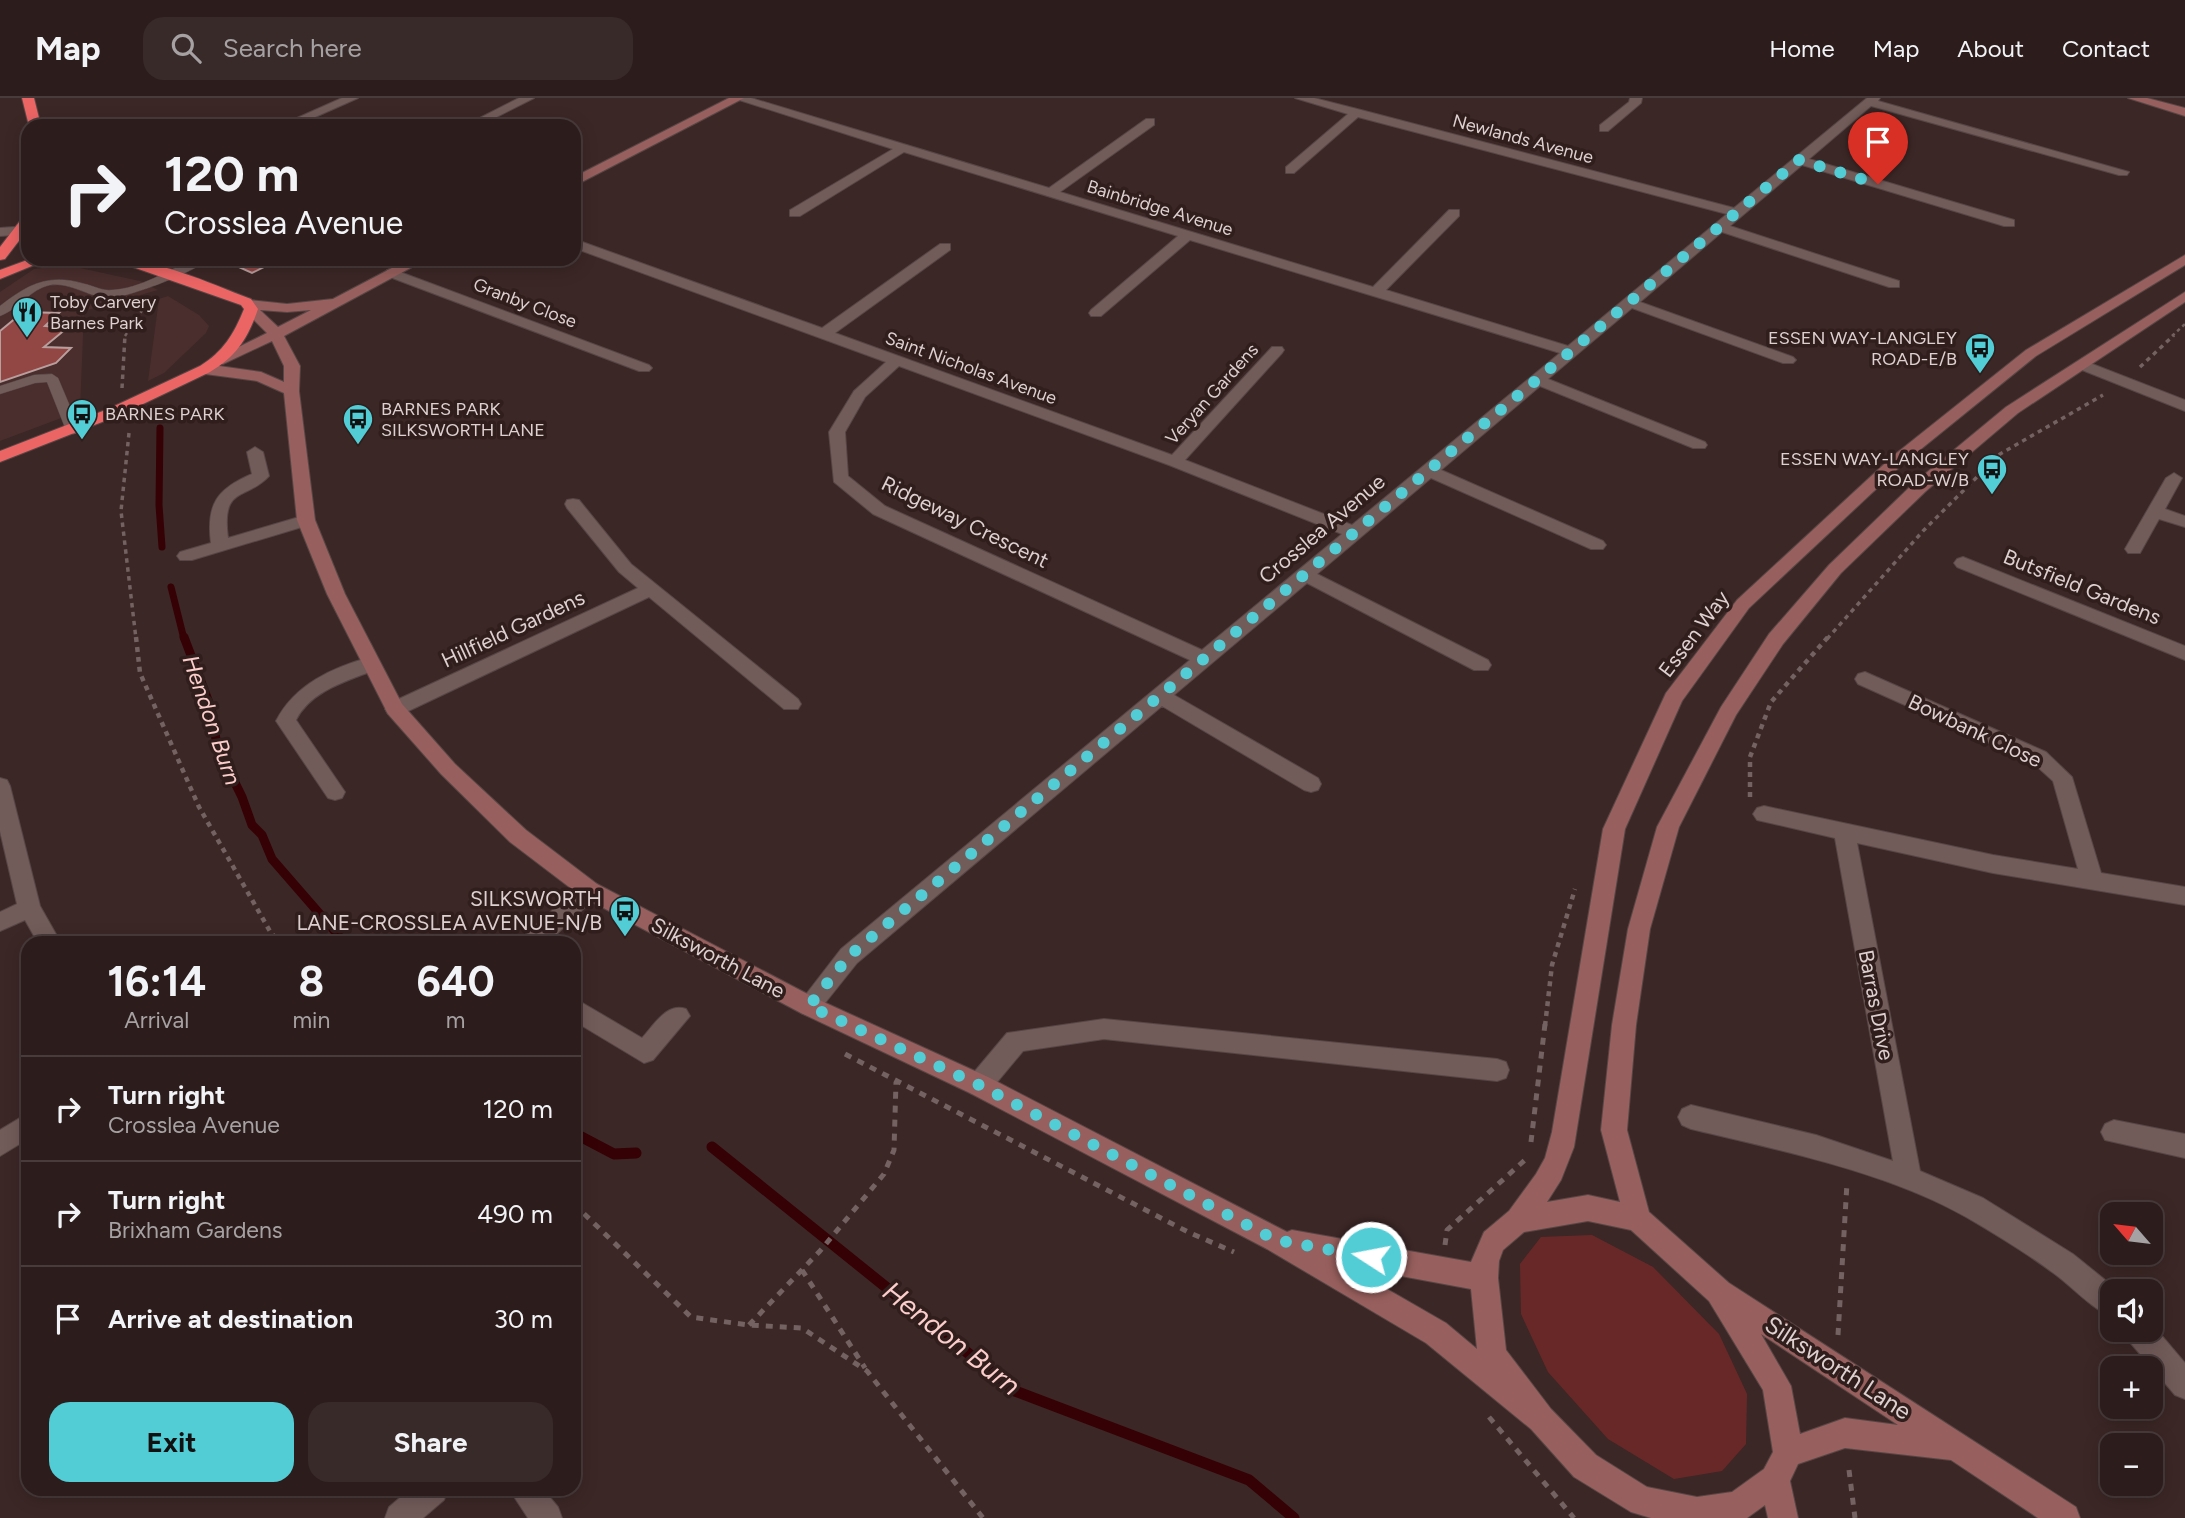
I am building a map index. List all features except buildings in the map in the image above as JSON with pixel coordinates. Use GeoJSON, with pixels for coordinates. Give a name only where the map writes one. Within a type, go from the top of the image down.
{"type":"FeatureCollection","features":[{"type":"Feature","properties":{"kind":"highway"},"geometry":{"type":"LineString","coordinates":[[28,98],[33,119]]}},
{"type":"Feature","properties":{"kind":"highway"},"geometry":{"type":"LineString","coordinates":[[0,256],[21,232]]}},
{"type":"Feature","properties":{"kind":"highway"},"geometry":{"type":"LineString","coordinates":[[0,275],[24,266]]}},
{"type":"Feature","properties":{"kind":"highway"},"geometry":{"type":"LineString","coordinates":[[0,457],[73,430],[212,365],[241,336],[249,305],[171,274],[142,266]]}},
{"type":"Feature","properties":{"kind":"main road"},"geometry":{"type":"LineString","coordinates":[[710,98],[736,100]]}},
{"type":"Feature","properties":{"kind":"main road"},"geometry":{"type":"LineString","coordinates":[[2134,98],[2185,112]]}},
{"type":"Feature","properties":{"kind":"main road"},"geometry":{"type":"LineString","coordinates":[[581,178],[736,100]]}},
{"type":"Feature","properties":{"kind":"main road","name":"Essen Way"},"geometry":{"type":"LineString","coordinates":[[1541,1419],[1492,1355],[1484,1278],[1485,1261],[1493,1241],[1518,1220],[1551,1177],[1564,1143],[1566,1115],[1614,829],[1674,698],[1743,604],[1899,459],[2031,353],[2116,298],[2185,259]]}},
{"type":"Feature","properties":{"kind":"main road"},"geometry":{"type":"LineString","coordinates":[[212,365],[277,336],[406,266]]}},
{"type":"Feature","properties":{"kind":"main road"},"geometry":{"type":"LineString","coordinates":[[1638,1219],[1614,1130],[1617,1086],[1639,929],[1668,827],[1728,712],[1776,639],[1835,569],[1920,487],[2002,418],[2109,344],[2185,296]]}},
{"type":"Feature","properties":{"kind":"main road"},"geometry":{"type":"LineString","coordinates":[[249,305],[303,307],[343,298]]}},
{"type":"Feature","properties":{"kind":"main road","name":"Silksworth Lane"},"geometry":{"type":"LineString","coordinates":[[249,305],[277,336],[292,366],[290,391],[306,520],[336,594],[370,664],[396,709],[449,769],[518,836],[589,890],[809,1006],[979,1085],[1276,1240],[1436,1333],[1541,1419]]}},
{"type":"Feature","properties":{"kind":"main road"},"geometry":{"type":"LineString","coordinates":[[212,365],[261,377],[290,391]]}},
{"type":"Feature","properties":{"kind":"main road"},"geometry":{"type":"LineString","coordinates":[[1518,1220],[1588,1208],[1638,1219],[1719,1291],[1777,1386],[1788,1453],[1775,1480],[1737,1507],[1697,1512],[1648,1510],[1585,1466],[1541,1419]]}},
{"type":"Feature","properties":{"kind":"main road","name":"Silksworth Lane"},"geometry":{"type":"LineString","coordinates":[[1276,1240],[1484,1278]]}},
{"type":"Feature","properties":{"kind":"main road","name":"Silksworth Lane"},"geometry":{"type":"LineString","coordinates":[[1719,1291],[1854,1377],[2065,1518]]}},
{"type":"Feature","properties":{"kind":"main road","name":"Silksworth Lane"},"geometry":{"type":"LineString","coordinates":[[1788,1453],[1845,1433],[1955,1447]]}},
{"type":"Feature","properties":{"kind":"main road"},"geometry":{"type":"LineString","coordinates":[[1775,1480],[1783,1518]]}},
{"type":"Feature","properties":{"kind":"street"},"geometry":{"type":"LineString","coordinates":[[302,119],[352,98]]}},
{"type":"Feature","properties":{"kind":"street"},"geometry":{"type":"LineString","coordinates":[[484,119],[528,98]]}},
{"type":"Feature","properties":{"kind":"street","name":"Newlands Avenue"},"geometry":{"type":"LineString","coordinates":[[1301,98],[1736,213]]}},
{"type":"Feature","properties":{"kind":"street"},"geometry":{"type":"LineString","coordinates":[[1604,128],[1635,103],[1636,98]]}},
{"type":"Feature","properties":{"kind":"street","name":"Bainbridge Avenue"},"geometry":{"type":"LineString","coordinates":[[736,100],[903,148],[1570,351]]}},
{"type":"Feature","properties":{"kind":"street"},"geometry":{"type":"LineString","coordinates":[[1871,100],[2123,172]]}},
{"type":"Feature","properties":{"kind":"street","name":"Crosslea Avenue"},"geometry":{"type":"LineString","coordinates":[[809,1006],[849,956],[1871,100]]}},
{"type":"Feature","properties":{"kind":"street"},"geometry":{"type":"LineString","coordinates":[[1290,170],[1357,112]]}},
{"type":"Feature","properties":{"kind":"street"},"geometry":{"type":"LineString","coordinates":[[1050,193],[1150,122]]}},
{"type":"Feature","properties":{"kind":"street"},"geometry":{"type":"LineString","coordinates":[[795,213],[903,148]]}},
{"type":"Feature","properties":{"kind":"street"},"geometry":{"type":"LineString","coordinates":[[1799,160],[2009,223]]}},
{"type":"Feature","properties":{"kind":"street"},"geometry":{"type":"LineString","coordinates":[[1376,292],[1454,213]]}},
{"type":"Feature","properties":{"kind":"street"},"geometry":{"type":"LineString","coordinates":[[1720,227],[1894,284]]}},
{"type":"Feature","properties":{"kind":"street"},"geometry":{"type":"LineString","coordinates":[[0,232],[21,228]]}},
{"type":"Feature","properties":{"kind":"street"},"geometry":{"type":"LineString","coordinates":[[1096,313],[1187,234]]}},
{"type":"Feature","properties":{"kind":"street","name":"Saint Nicholas Avenue"},"geometry":{"type":"LineString","coordinates":[[581,246],[1175,463],[1353,533]]}},
{"type":"Feature","properties":{"kind":"street"},"geometry":{"type":"LineString","coordinates":[[824,334],[945,247]]}},
{"type":"Feature","properties":{"kind":"street","name":"Granby Close"},"geometry":{"type":"LineString","coordinates":[[392,273],[644,368]]}},
{"type":"Feature","properties":{"kind":"street"},"geometry":{"type":"LineString","coordinates":[[1628,302],[1788,360]]}},
{"type":"Feature","properties":{"kind":"street","name":"Veryan Gardens"},"geometry":{"type":"LineString","coordinates":[[1175,463],[1277,351]]}},
{"type":"Feature","properties":{"kind":"street","name":"Ridgeway Crescent"},"geometry":{"type":"LineString","coordinates":[[896,361],[859,394],[837,432],[840,478],[879,510],[1203,658]]}},
{"type":"Feature","properties":{"kind":"street"},"geometry":{"type":"LineString","coordinates":[[2082,365],[2185,406]]}},
{"type":"Feature","properties":{"kind":"street"},"geometry":{"type":"LineString","coordinates":[[1535,379],[1699,445]]}},
{"type":"Feature","properties":{"kind":"street"},"geometry":{"type":"LineString","coordinates":[[220,545],[217,512],[225,496],[241,484],[261,476],[256,452]]}},
{"type":"Feature","properties":{"kind":"street"},"geometry":{"type":"LineString","coordinates":[[1428,470],[1597,545]]}},
{"type":"Feature","properties":{"kind":"street"},"geometry":{"type":"LineString","coordinates":[[2134,549],[2174,478]]}},
{"type":"Feature","properties":{"kind":"street"},"geometry":{"type":"LineString","coordinates":[[573,504],[625,568],[791,704]]}},
{"type":"Feature","properties":{"kind":"street"},"geometry":{"type":"LineString","coordinates":[[2155,512],[2185,522]]}},
{"type":"Feature","properties":{"kind":"street"},"geometry":{"type":"LineString","coordinates":[[186,556],[306,520]]}},
{"type":"Feature","properties":{"kind":"street","name":"Butsfield Gardens"},"geometry":{"type":"LineString","coordinates":[[1963,563],[2185,653]]}},
{"type":"Feature","properties":{"kind":"street"},"geometry":{"type":"LineString","coordinates":[[1303,574],[1480,665]]}},
{"type":"Feature","properties":{"kind":"street","name":"Hillfield Gardens"},"geometry":{"type":"LineString","coordinates":[[396,709],[650,589]]}},
{"type":"Feature","properties":{"kind":"street"},"geometry":{"type":"LineString","coordinates":[[335,792],[286,721],[291,708],[305,693],[370,664]]}},
{"type":"Feature","properties":{"kind":"street","name":"Bowbank Close"},"geometry":{"type":"LineString","coordinates":[[1865,679],[2039,757],[2062,777],[2092,880]]}},
{"type":"Feature","properties":{"kind":"street"},"geometry":{"type":"LineString","coordinates":[[1159,695],[1311,784]]}},
{"type":"Feature","properties":{"kind":"street"},"geometry":{"type":"LineString","coordinates":[[0,786],[29,908],[46,936]]}},
{"type":"Feature","properties":{"kind":"street"},"geometry":{"type":"LineString","coordinates":[[1764,814],[1993,864],[2185,896]]}},
{"type":"Feature","properties":{"kind":"street","name":"Barras Drive"},"geometry":{"type":"LineString","coordinates":[[1844,831],[1909,1180]]}},
{"type":"Feature","properties":{"kind":"street"},"geometry":{"type":"LineString","coordinates":[[540,936],[589,890]]}},
{"type":"Feature","properties":{"kind":"street"},"geometry":{"type":"LineString","coordinates":[[0,922],[29,908]]}},
{"type":"Feature","properties":{"kind":"street"},"geometry":{"type":"LineString","coordinates":[[581,1012],[644,1052],[678,1016]]}},
{"type":"Feature","properties":{"kind":"street"},"geometry":{"type":"LineString","coordinates":[[979,1085],[1016,1041],[1104,1029],[1497,1070]]}},
{"type":"Feature","properties":{"kind":"street"},"geometry":{"type":"LineString","coordinates":[[1690,1117],[1816,1147],[1909,1180],[1974,1207],[2063,1263],[2100,1293]]}},
{"type":"Feature","properties":{"kind":"street"},"geometry":{"type":"LineString","coordinates":[[0,1144],[21,1130]]}},
{"type":"Feature","properties":{"kind":"street"},"geometry":{"type":"LineString","coordinates":[[2114,1132],[2185,1146]]}},
{"type":"Feature","properties":{"kind":"street"},"geometry":{"type":"LineString","coordinates":[[2148,1342],[2185,1385]]}},
{"type":"Feature","properties":{"kind":"street"},"geometry":{"type":"LineString","coordinates":[[400,1518],[425,1496]]}},
{"type":"Feature","properties":{"kind":"street"},"geometry":{"type":"LineString","coordinates":[[530,1496],[547,1518]]}},
{"type":"Feature","properties":{"kind":"lane"},"geometry":{"type":"LineString","coordinates":[[0,312],[30,288],[51,280],[69,282],[111,294],[188,266]]}},
{"type":"Feature","properties":{"kind":"lane"},"geometry":{"type":"LineString","coordinates":[[0,390],[34,379],[52,379],[73,430]]}},
{"type":"Feature","properties":{"kind":"path"},"geometry":{"type":"LineString","coordinates":[[1764,814],[1750,802],[1750,757],[1771,702],[1923,531],[2000,454],[2125,382],[2185,324]]}},
{"type":"Feature","properties":{"kind":"path"},"geometry":{"type":"LineString","coordinates":[[129,433],[121,511],[140,673],[199,807],[274,936]]}},
{"type":"Feature","properties":{"kind":"path"},"geometry":{"type":"LineString","coordinates":[[838,1050],[1188,1232],[1239,1254]]}},
{"type":"Feature","properties":{"kind":"path"},"geometry":{"type":"LineString","coordinates":[[748,1325],[820,1251],[884,1174],[894,1150],[896,1082]]}},
{"type":"Feature","properties":{"kind":"path"},"geometry":{"type":"LineString","coordinates":[[1838,1335],[1848,1158]]}},
{"type":"Feature","properties":{"kind":"path"},"geometry":{"type":"LineString","coordinates":[[581,1211],[691,1317],[748,1325],[802,1328],[867,1371]]}},
{"type":"Feature","properties":{"kind":"path"},"geometry":{"type":"LineString","coordinates":[[802,1270],[867,1371],[983,1518]]}},
{"type":"Feature","properties":{"kind":"path"},"geometry":{"type":"LineString","coordinates":[[1487,1415],[1574,1518]]}},
{"type":"Feature","properties":{"kind":"path"},"geometry":{"type":"LineString","coordinates":[[1849,1470],[1855,1518]]}},
{"type":"Feature","properties":{"kind":"shaded area"},"geometry":{"type":"Polygon","coordinates":[[[71,266],[140,281],[158,290],[84,311],[80,411],[0,441],[0,292],[34,269],[71,266]]]}},
{"type":"Feature","properties":{"kind":"shaded area"},"geometry":{"type":"Polygon","coordinates":[[[168,296],[199,315],[209,326],[206,333],[164,373],[148,381],[159,299],[168,296]]]}},
{"type":"Feature","properties":{"kind":"shaded area"},"geometry":{"type":"Polygon","coordinates":[[[1592,1235],[1653,1267],[1719,1334],[1747,1394],[1746,1444],[1722,1471],[1674,1479],[1608,1439],[1548,1372],[1521,1314],[1520,1264],[1541,1237],[1592,1235]]]}},
{"type":"Feature","properties":{"kind":"waterway","name":"Hendon Burn"},"geometry":{"type":"LineString","coordinates":[[160,428],[159,505],[162,547]]}},
{"type":"Feature","properties":{"kind":"waterway","name":"Hendon Burn"},"geometry":{"type":"LineString","coordinates":[[171,587],[184,639]]}},
{"type":"Feature","properties":{"kind":"waterway","name":"Hendon Burn"},"geometry":{"type":"LineString","coordinates":[[184,637],[211,708],[217,746],[242,797],[252,825],[262,835],[272,859],[339,936]]}},
{"type":"Feature","properties":{"kind":"waterway","name":"Hendon Burn"},"geometry":{"type":"LineString","coordinates":[[581,1137],[614,1154],[636,1153]]}},
{"type":"Feature","properties":{"kind":"waterway","name":"Hendon Burn"},"geometry":{"type":"LineString","coordinates":[[712,1147],[1015,1391],[1249,1480],[1294,1518]]}},
{"type":"Feature","properties":{"kind":"place","name":"Toby Carvery Barnes Park"},"geometry":{"type":"Point","coordinates":[27,339]}},
{"type":"Feature","properties":{"kind":"place","name":"ESSEN WAY-LANGLEY ROAD-E/B"},"geometry":{"type":"Point","coordinates":[1980,375]}},
{"type":"Feature","properties":{"kind":"place","name":"BARNES PARK"},"geometry":{"type":"Point","coordinates":[82,441]}},
{"type":"Feature","properties":{"kind":"place","name":"BARNES PARK SILKSWORTH LANE"},"geometry":{"type":"Point","coordinates":[358,446]}},
{"type":"Feature","properties":{"kind":"place","name":"ESSEN WAY-LANGLEY ROAD-W/B"},"geometry":{"type":"Point","coordinates":[1992,496]}},
{"type":"Feature","properties":{"kind":"place","name":"SILKSWORTH LANE-CROSSLEA AVENUE-N/B"},"geometry":{"type":"Point","coordinates":[625,938]}},
{"type":"Feature","properties":{"kind":"route"},"geometry":{"type":"LineString","coordinates":[[1371,1257],[1276,1240],[979,1085],[809,1006],[849,956],[1799,160],[1878,184]]}}]}
